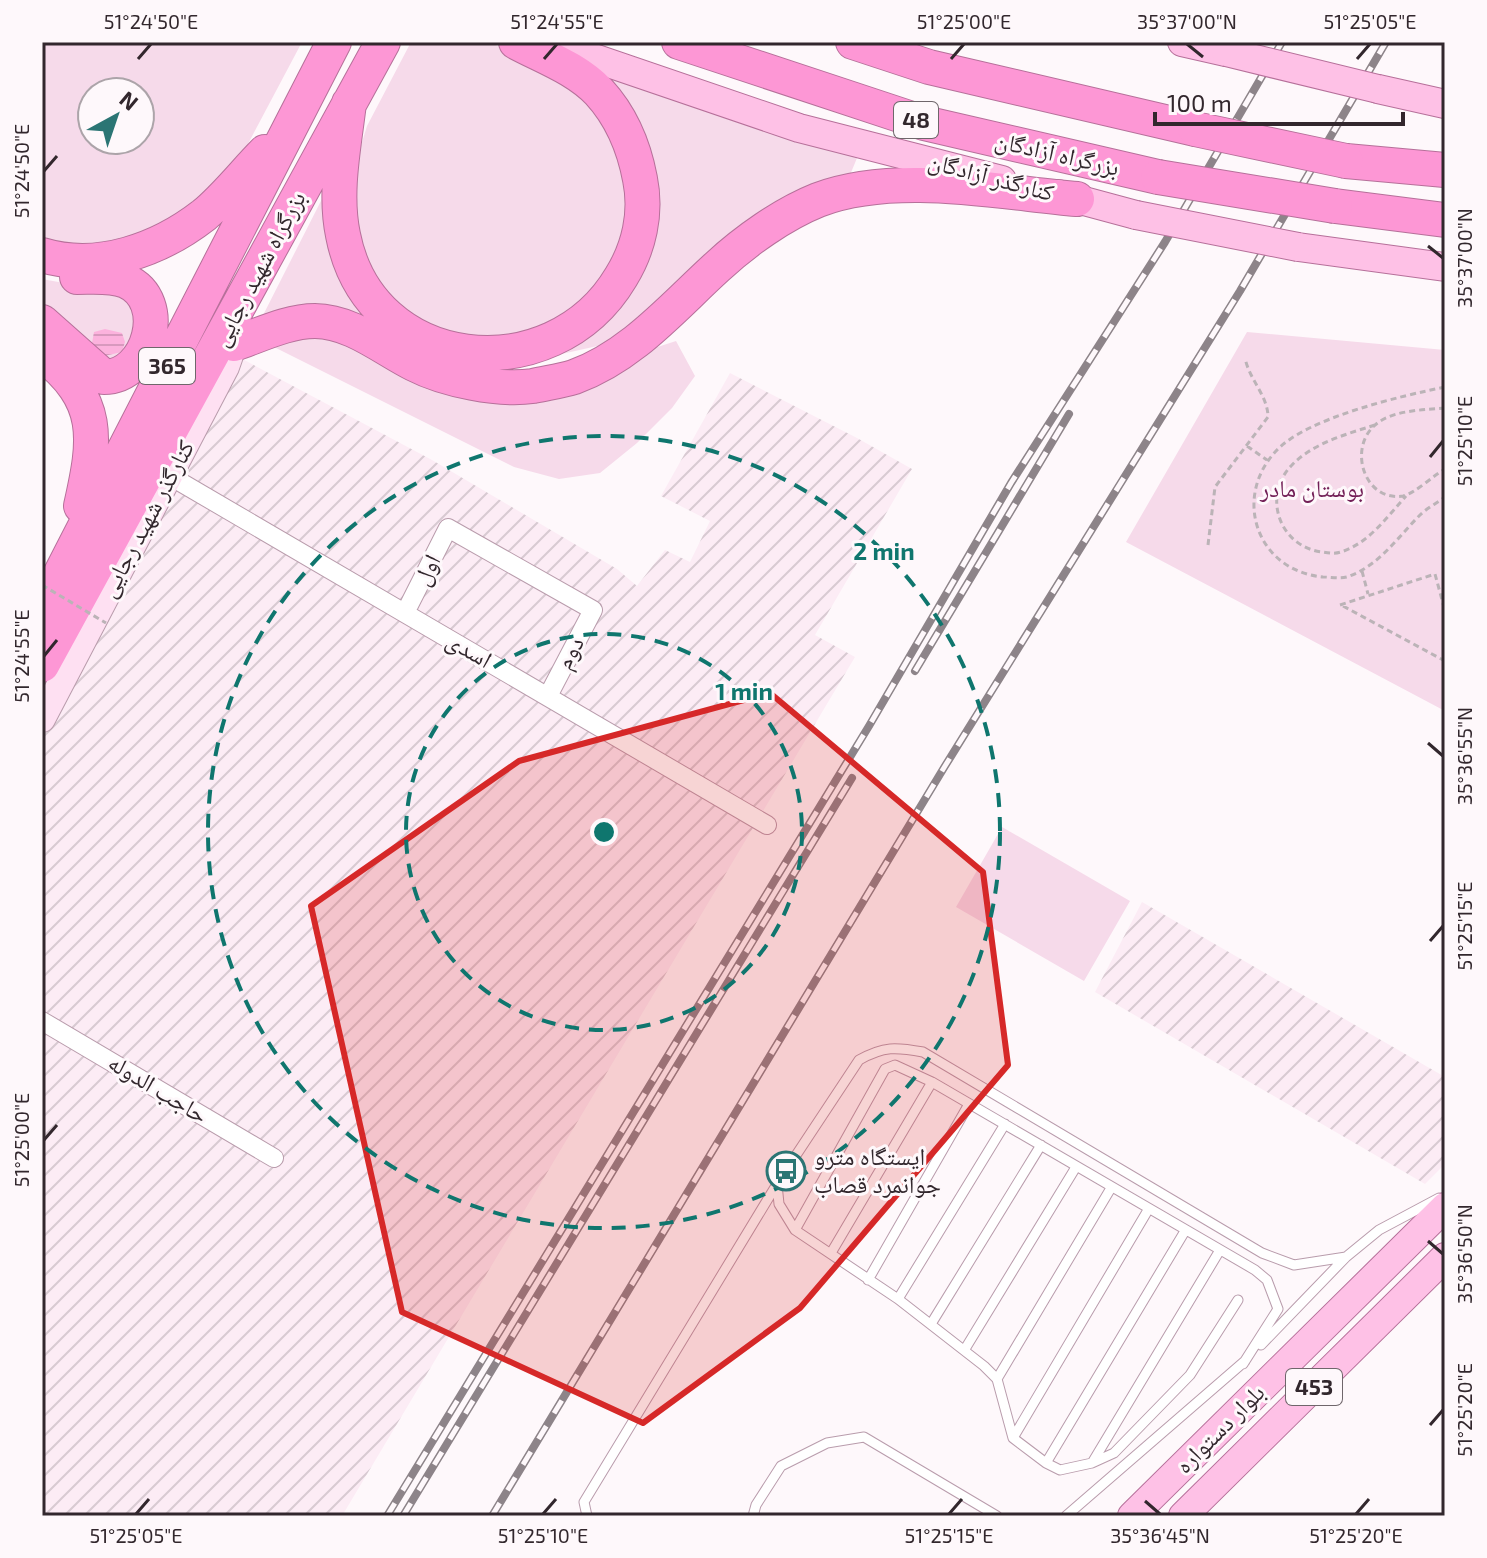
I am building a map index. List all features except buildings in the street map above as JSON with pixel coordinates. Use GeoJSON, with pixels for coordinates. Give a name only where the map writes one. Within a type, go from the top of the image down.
{"type":"FeatureCollection","features":[{"type":"Feature","properties":{"kind":"highway","name":"بزرگراه شهید رجایی"},"geometry":{"type":"LineString","coordinates":[[42,610],[56,560],[334,42]]}},
{"type":"Feature","properties":{"kind":"highway","name":"بزرگراه شهید رجایی"},"geometry":{"type":"LineString","coordinates":[[42,665],[235,329],[383,42]]}},
{"type":"Feature","properties":{"kind":"highway"},"geometry":{"type":"LineString","coordinates":[[349,103],[338,204],[343,238],[351,263],[366,292],[402,328],[422,341],[446,349],[493,353],[547,342],[576,327],[613,291],[637,244],[643,212],[642,186],[637,160],[627,135],[599,93],[570,70],[516,42]]}},
{"type":"Feature","properties":{"kind":"highway","name":"بزرگراه آزادگان"},"geometry":{"type":"LineString","coordinates":[[679,42],[924,123],[1158,177],[1335,206],[1445,220]]}},
{"type":"Feature","properties":{"kind":"highway","name":"48"},"geometry":{"type":"LineString","coordinates":[[853,42],[929,67],[1195,129],[1346,161],[1445,170]]}},
{"type":"Feature","properties":{"kind":"highway"},"geometry":{"type":"LineString","coordinates":[[42,255],[59,260],[111,260],[160,244],[206,214],[292,122]]}},
{"type":"Feature","properties":{"kind":"highway"},"geometry":{"type":"LineString","coordinates":[[235,329],[317,321],[348,328],[417,366],[452,378],[486,385],[529,386],[574,377],[615,356],[643,337],[720,264],[767,228],[818,200],[859,190],[895,186],[1077,199]]}},
{"type":"Feature","properties":{"kind":"highway"},"geometry":{"type":"LineString","coordinates":[[42,272],[77,277],[110,277],[127,282],[139,291],[151,318],[149,336],[142,354],[130,369],[116,377],[104,377],[42,322]]}},
{"type":"Feature","properties":{"kind":"highway"},"geometry":{"type":"LineString","coordinates":[[42,354],[56,364],[82,397],[91,421],[88,472],[56,560]]}},
{"type":"Feature","properties":{"kind":"main road","name":"کنارگذر آزادگان"},"geometry":{"type":"LineString","coordinates":[[547,42],[799,128],[1136,215],[1298,247],[1445,270]]}},
{"type":"Feature","properties":{"kind":"main road"},"geometry":{"type":"LineString","coordinates":[[1182,42],[1445,104]]}},
{"type":"Feature","properties":{"kind":"main road"},"geometry":{"type":"LineString","coordinates":[[1378,89],[1445,89]]}},
{"type":"Feature","properties":{"kind":"main road","name":"بلوار دستواره"},"geometry":{"type":"LineString","coordinates":[[1132,1516],[1445,1207]]}},
{"type":"Feature","properties":{"kind":"main road","name":"بلوار دستواره"},"geometry":{"type":"LineString","coordinates":[[1183,1516],[1445,1257]]}},
{"type":"Feature","properties":{"kind":"street","name":"کنارگذر شهید رجایی"},"geometry":{"type":"LineString","coordinates":[[42,719],[226,367],[235,329]]}},
{"type":"Feature","properties":{"kind":"street","name":"اسدی"},"geometry":{"type":"LineString","coordinates":[[170,476],[767,825]]}},
{"type":"Feature","properties":{"kind":"street","name":"اول"},"geometry":{"type":"LineString","coordinates":[[405,613],[448,528],[593,610]]}},
{"type":"Feature","properties":{"kind":"street","name":"دوم"},"geometry":{"type":"LineString","coordinates":[[548,696],[593,610]]}},
{"type":"Feature","properties":{"kind":"street","name":"حاجب الدوله"},"geometry":{"type":"LineString","coordinates":[[69,1037],[274,1158]]}},
{"type":"Feature","properties":{"kind":"lane","name":"حاجب الدوله"},"geometry":{"type":"LineString","coordinates":[[42,1021],[69,1037]]}},
{"type":"Feature","properties":{"kind":"lane"},"geometry":{"type":"LineString","coordinates":[[587,1516],[584,1502],[777,1184],[859,1060],[878,1049],[900,1048],[923,1052],[1262,1253],[1294,1265],[1346,1257]]}},
{"type":"Feature","properties":{"kind":"lane"},"geometry":{"type":"LineString","coordinates":[[795,1230],[885,1069],[895,1065],[932,1082],[1005,1124],[1267,1280],[1278,1309],[1243,1364]]}},
{"type":"Feature","properties":{"kind":"lane"},"geometry":{"type":"LineString","coordinates":[[831,1253],[932,1082]]}},
{"type":"Feature","properties":{"kind":"lane"},"geometry":{"type":"LineString","coordinates":[[868,1280],[969,1104]]}},
{"type":"Feature","properties":{"kind":"lane"},"geometry":{"type":"LineString","coordinates":[[898,1299],[1005,1124]]}},
{"type":"Feature","properties":{"kind":"lane"},"geometry":{"type":"LineString","coordinates":[[931,1324],[1041,1145]]}},
{"type":"Feature","properties":{"kind":"lane"},"geometry":{"type":"LineString","coordinates":[[965,1349],[1076,1167]]}},
{"type":"Feature","properties":{"kind":"lane"},"geometry":{"type":"LineString","coordinates":[[777,1184],[779,1204],[795,1230],[898,1299],[965,1349],[997,1379],[1013,1438],[1060,1470],[1092,1463],[1114,1453],[1190,1375],[1238,1300]]}},
{"type":"Feature","properties":{"kind":"lane"},"geometry":{"type":"LineString","coordinates":[[997,1379],[1111,1188]]}},
{"type":"Feature","properties":{"kind":"lane"},"geometry":{"type":"LineString","coordinates":[[1066,1516],[1243,1364],[1346,1257],[1379,1230],[1445,1195]]}},
{"type":"Feature","properties":{"kind":"lane"},"geometry":{"type":"LineString","coordinates":[[1013,1438],[1148,1210]]}},
{"type":"Feature","properties":{"kind":"lane"},"geometry":{"type":"LineString","coordinates":[[1046,1463],[1185,1231]]}},
{"type":"Feature","properties":{"kind":"lane"},"geometry":{"type":"LineString","coordinates":[[1092,1463],[1220,1250]]}},
{"type":"Feature","properties":{"kind":"lane"},"geometry":{"type":"LineString","coordinates":[[753,1516],[756,1505],[781,1466],[827,1443],[864,1437],[997,1516]]}},
{"type":"Feature","properties":{"kind":"path"},"geometry":{"type":"LineString","coordinates":[[1208,545],[1215,487],[1268,417],[1268,405],[1248,373],[1245,358]]}},
{"type":"Feature","properties":{"kind":"path"},"geometry":{"type":"LineString","coordinates":[[1445,387],[1390,400],[1303,432],[1277,449],[1268,461],[1260,472],[1252,501],[1258,531],[1277,560],[1309,576],[1342,578],[1362,571],[1375,562],[1423,512],[1445,497]]}},
{"type":"Feature","properties":{"kind":"path"},"geometry":{"type":"LineString","coordinates":[[1445,408],[1402,414],[1315,448],[1291,465],[1279,485],[1276,512],[1288,536],[1309,551],[1338,554],[1362,543],[1406,496],[1445,469]]}},
{"type":"Feature","properties":{"kind":"path"},"geometry":{"type":"LineString","coordinates":[[1375,425],[1365,437],[1361,449],[1363,470],[1377,489],[1391,495],[1406,496]]}},
{"type":"Feature","properties":{"kind":"path"},"geometry":{"type":"LineString","coordinates":[[1247,446],[1268,461]]}},
{"type":"Feature","properties":{"kind":"path"},"geometry":{"type":"LineString","coordinates":[[1362,571],[1369,596]]}},
{"type":"Feature","properties":{"kind":"path"},"geometry":{"type":"LineString","coordinates":[[1445,611],[1435,574],[1340,605],[1445,661]]}},
{"type":"Feature","properties":{"kind":"path"},"geometry":{"type":"LineString","coordinates":[[42,585],[106,623]]}},
{"type":"Feature","properties":{"kind":"highlighted area"},"geometry":{"type":"Polygon","coordinates":[[[770,693],[983,872],[1008,1065],[800,1308],[643,1423],[402,1312],[311,906],[519,761],[770,693]]]}},
{"type":"Feature","properties":{"kind":"shaded area"},"geometry":{"type":"Polygon","coordinates":[[[105,329],[122,333],[125,342],[122,352],[104,356],[94,353],[94,332],[105,329]]]}},
{"type":"Feature","properties":{"kind":"shaded area"},"geometry":{"type":"Polygon","coordinates":[[[235,355],[432,460],[617,569],[637,586],[665,550],[690,562],[710,521],[661,496],[730,373],[912,469],[815,635],[855,657],[342,1516],[42,1516],[42,729],[235,355]]]}},
{"type":"Feature","properties":{"kind":"shaded area"},"geometry":{"type":"Polygon","coordinates":[[[1142,902],[1445,1077],[1445,1164],[1425,1184],[1095,992],[1142,902]]]}},
{"type":"Feature","properties":{"kind":"green space"},"geometry":{"type":"Polygon","coordinates":[[[42,42],[302,42],[232,174],[217,192],[128,246],[42,244],[42,42]]]}},
{"type":"Feature","properties":{"kind":"green space"},"geometry":{"type":"Polygon","coordinates":[[[411,42],[488,42],[535,61],[559,73],[613,127],[631,213],[610,271],[563,322],[481,343],[422,326],[381,290],[357,238],[354,168],[367,126],[411,42]]]}},
{"type":"Feature","properties":{"kind":"green space"},"geometry":{"type":"Polygon","coordinates":[[[583,68],[857,158],[850,175],[602,345],[548,357],[651,216],[583,68]]]}},
{"type":"Feature","properties":{"kind":"green space"},"geometry":{"type":"Polygon","coordinates":[[[326,191],[401,342],[254,333],[326,191]]]}},
{"type":"Feature","properties":{"kind":"green space"},"geometry":{"type":"Polygon","coordinates":[[[42,279],[124,294],[140,328],[117,365],[42,315],[42,279]]]}},
{"type":"Feature","properties":{"kind":"green space"},"geometry":{"type":"Polygon","coordinates":[[[325,332],[450,387],[636,354],[676,341],[695,376],[672,408],[637,443],[600,473],[559,479],[514,467],[268,344],[325,332]]]}},
{"type":"Feature","properties":{"kind":"green space","name":"بوستان مادر"},"geometry":{"type":"Polygon","coordinates":[[[1247,332],[1445,350],[1445,711],[1126,542],[1247,332]]]}},
{"type":"Feature","properties":{"kind":"green space"},"geometry":{"type":"Polygon","coordinates":[[[1002,827],[1130,901],[1084,981],[956,907],[1002,827]]]}},
{"type":"Feature","properties":{"kind":"railway"},"geometry":{"type":"LineString","coordinates":[[387,1516],[869,726],[1011,483],[1165,242],[1282,42]]}},
{"type":"Feature","properties":{"kind":"railway"},"geometry":{"type":"LineString","coordinates":[[492,1516],[945,766],[1240,291],[1386,42]]}},
{"type":"Feature","properties":{"kind":"railway"},"geometry":{"type":"LineString","coordinates":[[915,671],[1069,414]]}},
{"type":"Feature","properties":{"kind":"railway"},"geometry":{"type":"LineString","coordinates":[[403,1516],[852,778]]}},
{"type":"Feature","properties":{"kind":"place","name":"ایستگاه مترو جوانمرد قصاب"},"geometry":{"type":"Point","coordinates":[786,1171]}}]}
